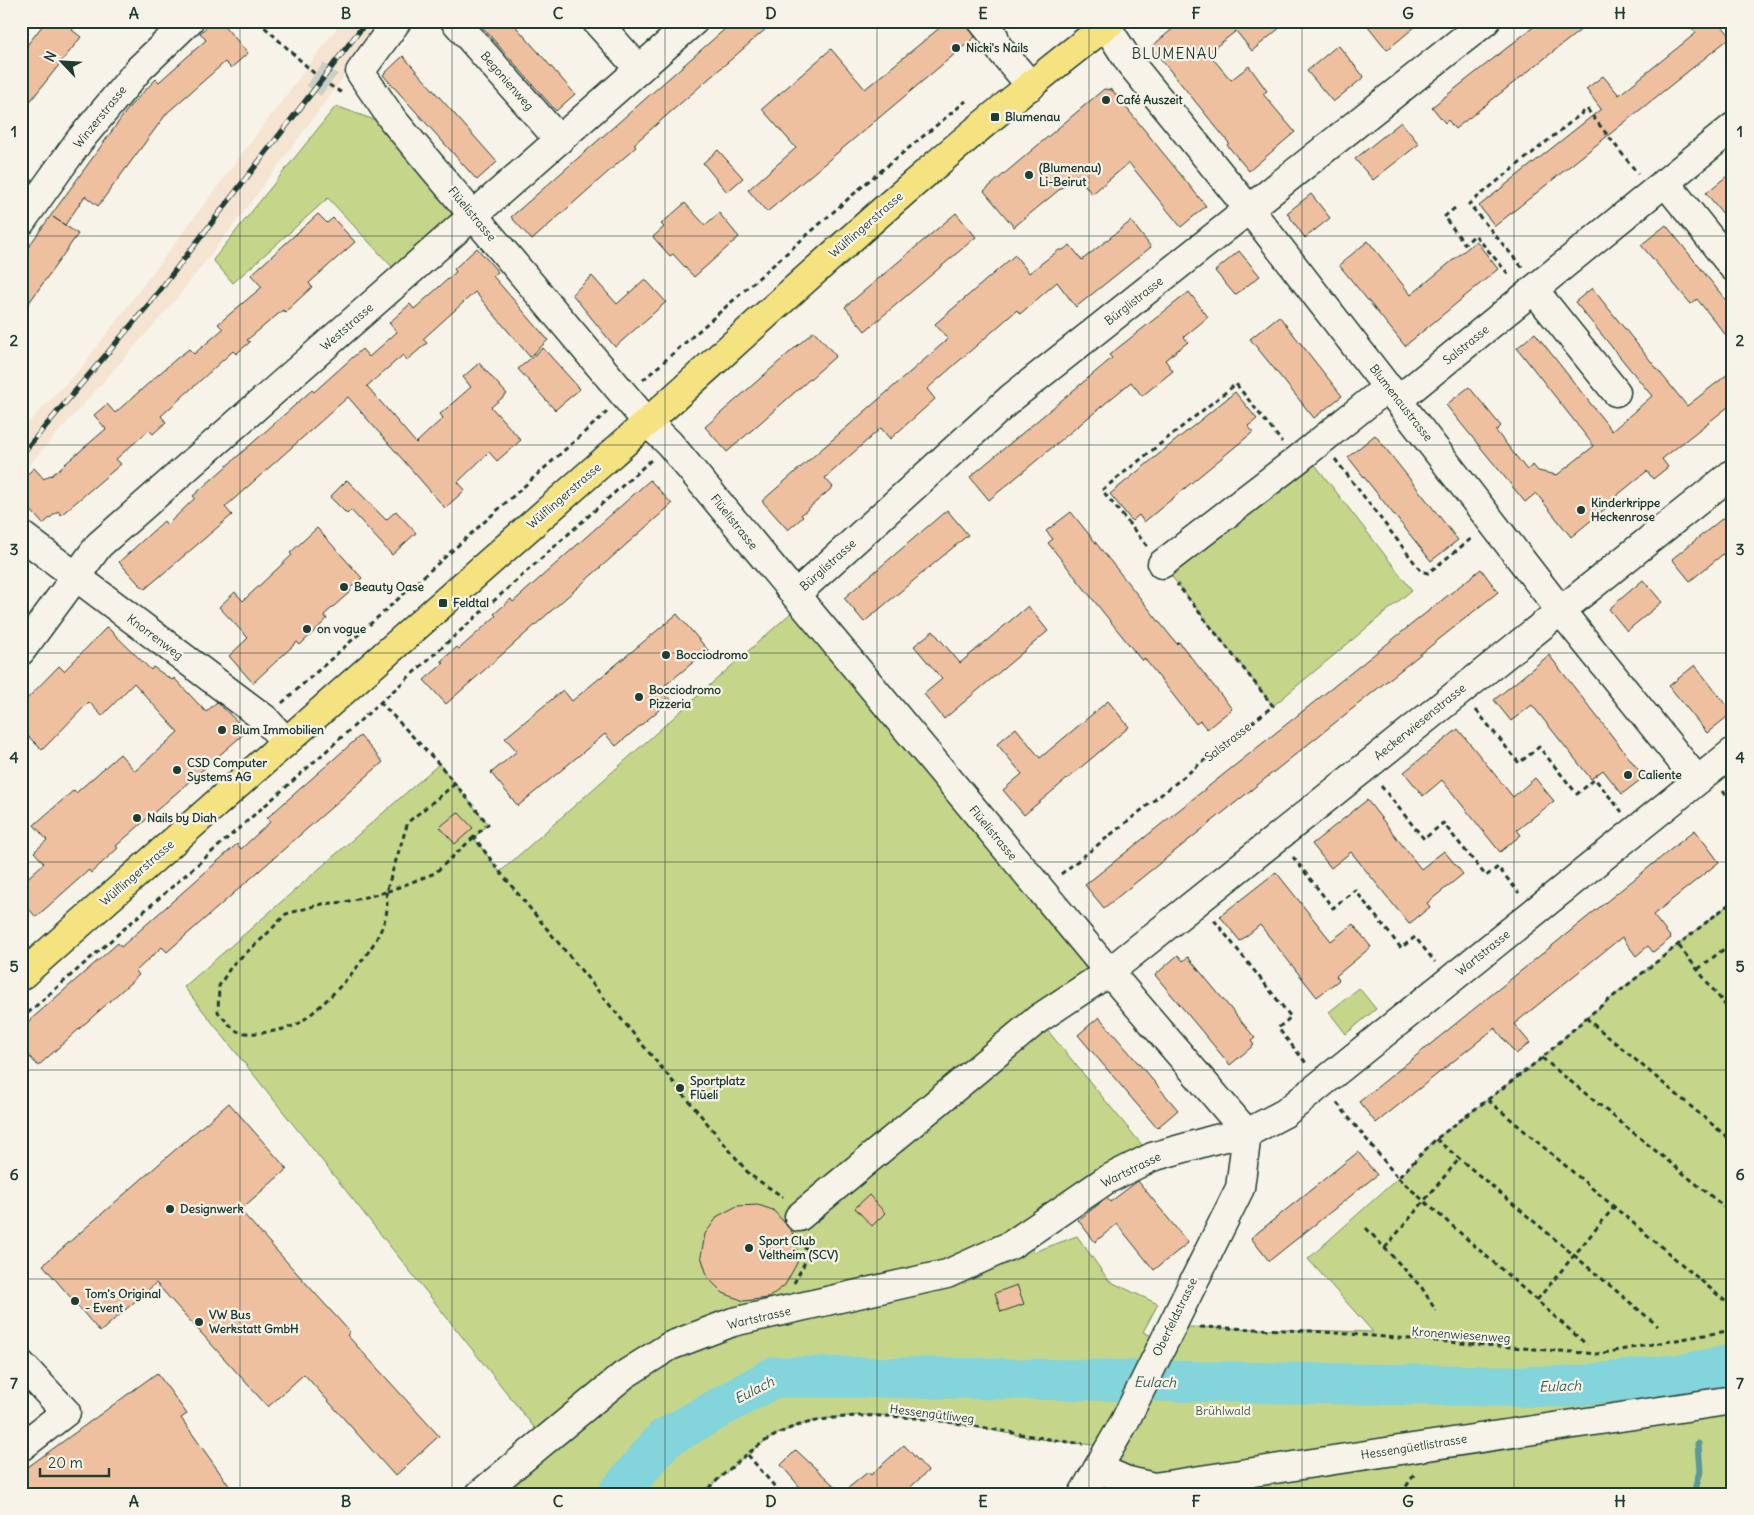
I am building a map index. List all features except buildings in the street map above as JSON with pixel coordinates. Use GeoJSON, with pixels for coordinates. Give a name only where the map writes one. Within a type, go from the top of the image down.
{"type":"FeatureCollection","features":[{"type":"Feature","properties":{"kind":"main road","name":"Wülflingerstrasse"},"geometry":{"type":"LineString","coordinates":[[21,976],[647,422],[868,223],[1106,23]]}},
{"type":"Feature","properties":{"kind":"street","name":"Winzerstrasse"},"geometry":{"type":"LineString","coordinates":[[21,222],[79,141],[128,82],[140,68],[190,21]]}},
{"type":"Feature","properties":{"kind":"street","name":"Flüelistrasse"},"geometry":{"type":"LineString","coordinates":[[397,21],[360,72],[393,120],[647,422],[669,443],[1040,890],[1247,1133]]}},
{"type":"Feature","properties":{"kind":"street","name":"Begonienweg"},"geometry":{"type":"LineString","coordinates":[[455,21],[559,140]]}},
{"type":"Feature","properties":{"kind":"street"},"geometry":{"type":"LineString","coordinates":[[596,21],[639,70]]}},
{"type":"Feature","properties":{"kind":"street","name":"Weststrasse"},"geometry":{"type":"LineString","coordinates":[[21,651],[99,545],[694,21]]}},
{"type":"Feature","properties":{"kind":"street"},"geometry":{"type":"LineString","coordinates":[[982,21],[994,36],[997,46],[1031,86]]}},
{"type":"Feature","properties":{"kind":"street","name":"Bürglistrasse"},"geometry":{"type":"LineString","coordinates":[[795,595],[1011,398],[1486,21]]}},
{"type":"Feature","properties":{"kind":"street","name":"Blumenaustrasse"},"geometry":{"type":"LineString","coordinates":[[1106,23],[1560,610],[1697,780]]}},
{"type":"Feature","properties":{"kind":"street","name":"Salstrasse"},"geometry":{"type":"LineString","coordinates":[[1162,564],[1321,441],[1393,393],[1525,282],[1653,180],[1733,127]]}},
{"type":"Feature","properties":{"kind":"street"},"geometry":{"type":"LineString","coordinates":[[1653,180],[1733,268]]}},
{"type":"Feature","properties":{"kind":"street"},"geometry":{"type":"LineString","coordinates":[[1525,282],[1616,392]]}},
{"type":"Feature","properties":{"kind":"street","name":"Aeckerwiesenstrasse"},"geometry":{"type":"LineString","coordinates":[[1109,972],[1733,473]]}},
{"type":"Feature","properties":{"kind":"street","name":"Knorrenweg"},"geometry":{"type":"LineString","coordinates":[[21,535],[74,577],[265,719],[286,742]]}},
{"type":"Feature","properties":{"kind":"street","name":"Wartstrasse"},"geometry":{"type":"LineString","coordinates":[[480,1494],[624,1374],[670,1346],[733,1322],[776,1314],[947,1274],[1011,1244],[1106,1180],[1152,1158],[1212,1140],[1247,1133],[1285,1112],[1315,1075],[1733,752]]}},
{"type":"Feature","properties":{"kind":"street"},"geometry":{"type":"LineString","coordinates":[[799,1217],[1038,1019],[1109,972]]}},
{"type":"Feature","properties":{"kind":"street","name":"Oberfeldstrasse"},"geometry":{"type":"LineString","coordinates":[[1082,1494],[1125,1421],[1240,1188],[1247,1133]]}},
{"type":"Feature","properties":{"kind":"street"},"geometry":{"type":"LineString","coordinates":[[21,1364],[66,1412],[21,1447]]}},
{"type":"Feature","properties":{"kind":"street","name":"Hessengüetlistrasse"},"geometry":{"type":"LineString","coordinates":[[1098,1468],[1125,1480],[1154,1487],[1733,1400]]}},
{"type":"Feature","properties":{"kind":"path"},"geometry":{"type":"LineString","coordinates":[[258,21],[315,74]]}},
{"type":"Feature","properties":{"kind":"path"},"geometry":{"type":"LineString","coordinates":[[1525,282],[1470,204],[1587,109],[1653,180]]}},
{"type":"Feature","properties":{"kind":"path"},"geometry":{"type":"LineString","coordinates":[[1456,208],[1444,218],[1465,244],[1475,235],[1525,282]]}},
{"type":"Feature","properties":{"kind":"path","name":"Salstrasse"},"geometry":{"type":"LineString","coordinates":[[1040,890],[1273,706],[1102,490],[1236,384],[1297,460]]}},
{"type":"Feature","properties":{"kind":"path"},"geometry":{"type":"LineString","coordinates":[[1321,441],[1421,571],[1428,573],[1480,532]]}},
{"type":"Feature","properties":{"kind":"path"},"geometry":{"type":"LineString","coordinates":[[21,1019],[658,454]]}},
{"type":"Feature","properties":{"kind":"path"},"geometry":{"type":"LineString","coordinates":[[1460,690],[1519,762],[1539,747],[1577,794],[1595,779],[1625,816]]}},
{"type":"Feature","properties":{"kind":"path"},"geometry":{"type":"LineString","coordinates":[[380,702],[439,764],[488,824],[435,873],[386,892],[346,902],[322,904],[286,914],[264,937],[232,965],[220,986],[218,1012],[237,1031],[258,1034],[299,1024],[349,978],[370,949],[384,921],[388,907],[386,892],[408,822],[454,784]]}},
{"type":"Feature","properties":{"kind":"path"},"geometry":{"type":"LineString","coordinates":[[1365,767],[1424,839],[1443,823],[1486,876],[1498,867],[1523,898]]}},
{"type":"Feature","properties":{"kind":"path"},"geometry":{"type":"LineString","coordinates":[[1277,837],[1333,908],[1355,890],[1401,948],[1415,937],[1438,965]]}},
{"type":"Feature","properties":{"kind":"path"},"geometry":{"type":"LineString","coordinates":[[474,838],[750,1175],[781,1194],[799,1217],[806,1239],[804,1264],[776,1314]]}},
{"type":"Feature","properties":{"kind":"path"},"geometry":{"type":"LineString","coordinates":[[1198,900],[1291,1017],[1278,1028],[1398,1178],[1588,1345]]}},
{"type":"Feature","properties":{"kind":"path"},"geometry":{"type":"LineString","coordinates":[[1398,1178],[1436,1139],[1542,1058],[1586,1018],[1679,946],[1733,901]]}},
{"type":"Feature","properties":{"kind":"path"},"geometry":{"type":"LineString","coordinates":[[1698,969],[1733,942]]}},
{"type":"Feature","properties":{"kind":"path"},"geometry":{"type":"LineString","coordinates":[[1679,946],[1733,1015]]}},
{"type":"Feature","properties":{"kind":"path"},"geometry":{"type":"LineString","coordinates":[[1586,1018],[1733,1142]]}},
{"type":"Feature","properties":{"kind":"path"},"geometry":{"type":"LineString","coordinates":[[1542,1058],[1733,1214]]}},
{"type":"Feature","properties":{"kind":"path"},"geometry":{"type":"LineString","coordinates":[[1488,1100],[1731,1306],[1733,1305]]}},
{"type":"Feature","properties":{"kind":"path"},"geometry":{"type":"LineString","coordinates":[[1436,1139],[1658,1326]]}},
{"type":"Feature","properties":{"kind":"path"},"geometry":{"type":"LineString","coordinates":[[1385,1248],[1459,1159]]}},
{"type":"Feature","properties":{"kind":"path"},"geometry":{"type":"LineString","coordinates":[[1537,1300],[1614,1206]]}},
{"type":"Feature","properties":{"kind":"path"},"geometry":{"type":"LineString","coordinates":[[1366,1228],[1422,1288],[1436,1311]]}},
{"type":"Feature","properties":{"kind":"path","name":"Kronenwiesenweg"},"geometry":{"type":"LineString","coordinates":[[1196,1327],[1312,1331],[1597,1354],[1733,1330]]}},
{"type":"Feature","properties":{"kind":"path","name":"Hessengütliweg"},"geometry":{"type":"LineString","coordinates":[[702,1494],[748,1455],[772,1438],[796,1426],[844,1416],[902,1417],[1084,1444]]}},
{"type":"Feature","properties":{"kind":"path"},"geometry":{"type":"LineString","coordinates":[[748,1455],[781,1494]]}},
{"type":"Feature","properties":{"kind":"shaded area"},"geometry":{"type":"Polygon","coordinates":[[[342,21],[385,21],[246,209],[169,308],[21,474],[21,430],[81,368],[342,21]]]}},
{"type":"Feature","properties":{"kind":"green space"},"geometry":{"type":"Polygon","coordinates":[[[336,106],[391,126],[457,204],[455,217],[394,269],[328,198],[233,283],[213,260],[336,106]]]}},
{"type":"Feature","properties":{"kind":"green space"},"geometry":{"type":"Polygon","coordinates":[[[1306,453],[1412,590],[1273,706],[1162,564],[1306,453]]]}},
{"type":"Feature","properties":{"kind":"green space","name":"Sportplatz Flüeli"},"geometry":{"type":"Polygon","coordinates":[[[801,604],[1100,961],[1038,1019],[1152,1157],[1011,1245],[670,1346],[545,1441],[184,987],[439,764],[488,824],[474,838],[500,872],[801,604]]]}},
{"type":"Feature","properties":{"kind":"green space","name":"Brühlwald"},"geometry":{"type":"Polygon","coordinates":[[[1733,901],[1733,1494],[1083,1494],[1108,1452],[1093,1445],[1040,1439],[919,1418],[857,1415],[827,1419],[783,1431],[746,1455],[702,1494],[481,1494],[672,1353],[1029,1242],[1034,1252],[1077,1236],[1109,1281],[1158,1304],[1143,1332],[1163,1341],[1187,1327],[1373,1332],[1308,1259],[1398,1178],[1436,1139],[1542,1058],[1586,1018],[1733,901]]]}},
{"type":"Feature","properties":{"kind":"green space"},"geometry":{"type":"Polygon","coordinates":[[[1359,988],[1376,1009],[1346,1034],[1329,1012],[1359,988]]]}},
{"type":"Feature","properties":{"kind":"waterway"},"geometry":{"type":"LineString","coordinates":[[1106,1380],[1116,1364]]}},
{"type":"Feature","properties":{"kind":"waterway","name":"Eulach"},"geometry":{"type":"LineString","coordinates":[[618,1494],[664,1439],[774,1377],[1567,1387],[1690,1373],[1733,1365]]}},
{"type":"Feature","properties":{"kind":"waterway"},"geometry":{"type":"LineString","coordinates":[[1690,1373],[1691,1384]]}},
{"type":"Feature","properties":{"kind":"waterway"},"geometry":{"type":"LineString","coordinates":[[1694,1494],[1700,1471],[1698,1444]]}},
{"type":"Feature","properties":{"kind":"tunnel"},"geometry":{"type":"LineString","coordinates":[[315,74],[329,85]]}},
{"type":"Feature","properties":{"kind":"railway"},"geometry":{"type":"LineString","coordinates":[[21,455],[150,303],[367,21]]}},
{"type":"Feature","properties":{"kind":"place","name":"Nicki's Nails"},"geometry":{"type":"Point","coordinates":[956,48]}},
{"type":"Feature","properties":{"kind":"place","name":"Café Auszeit"},"geometry":{"type":"Point","coordinates":[1106,100]}},
{"type":"Feature","properties":{"kind":"place","name":"Blumenau"},"geometry":{"type":"Point","coordinates":[995,117]}},
{"type":"Feature","properties":{"kind":"place","name":"(Blumenau) Li-Beirut"},"geometry":{"type":"Point","coordinates":[1029,175]}},
{"type":"Feature","properties":{"kind":"place","name":"Kinderkrippe Heckenrose"},"geometry":{"type":"Point","coordinates":[1581,510]}},
{"type":"Feature","properties":{"kind":"place","name":"Beauty Oase"},"geometry":{"type":"Point","coordinates":[344,587]}},
{"type":"Feature","properties":{"kind":"place","name":"Feldtal"},"geometry":{"type":"Point","coordinates":[443,603]}},
{"type":"Feature","properties":{"kind":"place","name":"on vogue"},"geometry":{"type":"Point","coordinates":[307,629]}},
{"type":"Feature","properties":{"kind":"place","name":"Bocciodromo"},"geometry":{"type":"Point","coordinates":[666,655]}},
{"type":"Feature","properties":{"kind":"place","name":"Bocciodromo Pizzeria"},"geometry":{"type":"Point","coordinates":[639,697]}},
{"type":"Feature","properties":{"kind":"place","name":"Blum Immobilien"},"geometry":{"type":"Point","coordinates":[222,730]}},
{"type":"Feature","properties":{"kind":"place","name":"CSD Computer Systems AG"},"geometry":{"type":"Point","coordinates":[177,770]}},
{"type":"Feature","properties":{"kind":"place","name":"Caliente"},"geometry":{"type":"Point","coordinates":[1628,775]}},
{"type":"Feature","properties":{"kind":"place","name":"Nails by Diah"},"geometry":{"type":"Point","coordinates":[137,818]}},
{"type":"Feature","properties":{"kind":"place","name":"Sportplatz Flüeli"},"geometry":{"type":"Point","coordinates":[680,1088]}},
{"type":"Feature","properties":{"kind":"place","name":"Designwerk"},"geometry":{"type":"Point","coordinates":[170,1209]}},
{"type":"Feature","properties":{"kind":"place","name":"Sport Club Veltheim (SCV)"},"geometry":{"type":"Point","coordinates":[749,1248]}},
{"type":"Feature","properties":{"kind":"place","name":"Tom's Original - Event"},"geometry":{"type":"Point","coordinates":[75,1301]}},
{"type":"Feature","properties":{"kind":"place","name":"VW Bus Werkstatt GmbH"},"geometry":{"type":"Point","coordinates":[199,1322]}},
{"type":"Feature","properties":{"kind":"district","name":"BLUMENAU"},"geometry":{"type":"Point","coordinates":[1175,54]}}]}
